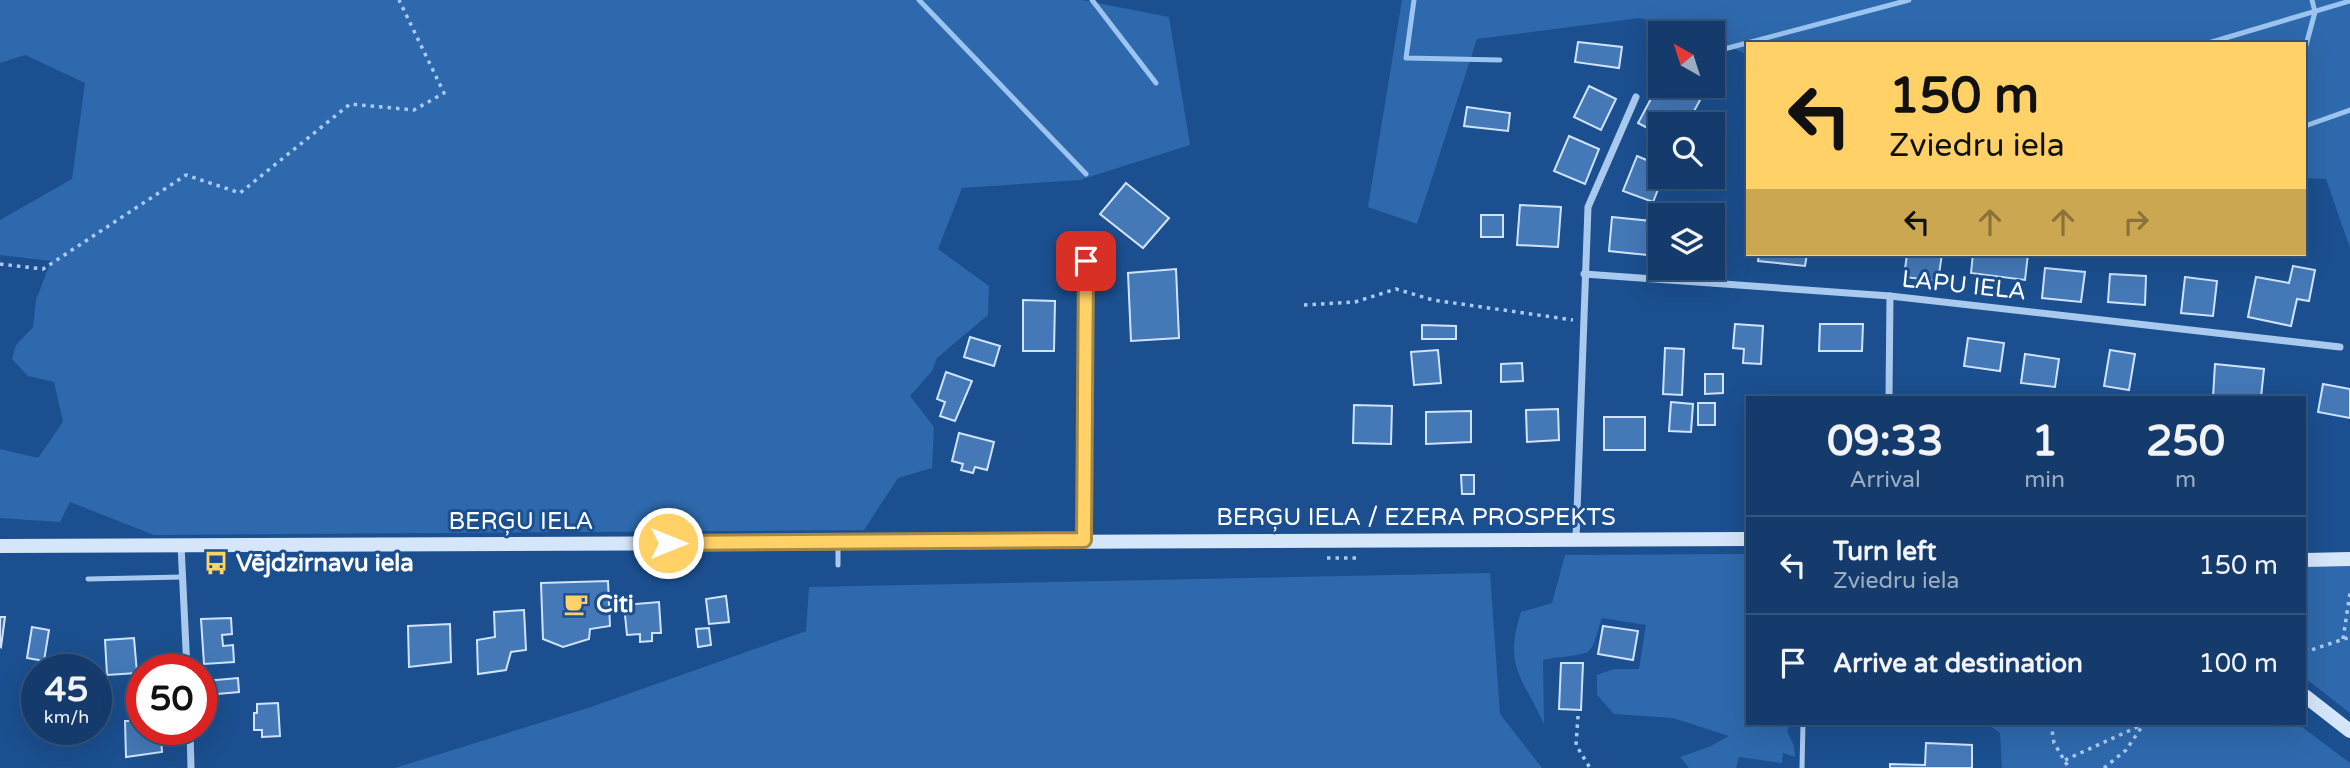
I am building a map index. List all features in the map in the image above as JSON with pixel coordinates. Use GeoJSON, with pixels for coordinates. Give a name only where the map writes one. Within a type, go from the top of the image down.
{"type":"FeatureCollection","features":[{"type":"Feature","properties":{"kind":"main road","name":"BERĢU IELA / EZERA PROSPEKTS"},"geometry":{"type":"LineString","coordinates":[[1084,540],[1746,539]]}},
{"type":"Feature","properties":{"kind":"main road","name":"BERĢU IELA"},"geometry":{"type":"LineString","coordinates":[[0,546],[1084,540]]}},
{"type":"Feature","properties":{"kind":"main road"},"geometry":{"type":"LineString","coordinates":[[2306,560],[2350,559]]}},
{"type":"Feature","properties":{"kind":"main road"},"geometry":{"type":"LineString","coordinates":[[2306,697],[2350,731]]}},
{"type":"Feature","properties":{"kind":"street"},"geometry":{"type":"LineString","coordinates":[[1576,539],[1588,207],[1636,97]]}},
{"type":"Feature","properties":{"kind":"street"},"geometry":{"type":"LineString","coordinates":[[1084,540],[1086,261]]}},
{"type":"Feature","properties":{"kind":"street","name":"LAPU IELA"},"geometry":{"type":"LineString","coordinates":[[1584,274],[1890,296],[2340,347]]}},
{"type":"Feature","properties":{"kind":"street"},"geometry":{"type":"LineString","coordinates":[[1889,396],[1890,296]]}},
{"type":"Feature","properties":{"kind":"street"},"geometry":{"type":"LineString","coordinates":[[181,545],[186,654]]}},
{"type":"Feature","properties":{"kind":"street"},"geometry":{"type":"LineString","coordinates":[[190,745],[191,768]]}},
{"type":"Feature","properties":{"kind":"lane"},"geometry":{"type":"LineString","coordinates":[[838,542],[838,565]]}},
{"type":"Feature","properties":{"kind":"lane"},"geometry":{"type":"LineString","coordinates":[[88,579],[183,577]]}},
{"type":"Feature","properties":{"kind":"lane"},"geometry":{"type":"LineString","coordinates":[[1802,768],[1803,725]]}},
{"type":"Feature","properties":{"kind":"path"},"geometry":{"type":"LineString","coordinates":[[0,264],[43,269],[71,254],[186,175],[240,193],[351,104],[414,110],[444,93],[399,0]]}},
{"type":"Feature","properties":{"kind":"path"},"geometry":{"type":"LineString","coordinates":[[1304,306],[1355,302],[1396,289],[1433,300],[1582,321]]}},
{"type":"Feature","properties":{"kind":"path"},"geometry":{"type":"LineString","coordinates":[[2343,640],[2344,611],[2350,593]]}},
{"type":"Feature","properties":{"kind":"path"},"geometry":{"type":"LineString","coordinates":[[2306,649],[2308,651],[2350,637]]}},
{"type":"Feature","properties":{"kind":"path"},"geometry":{"type":"LineString","coordinates":[[1578,716],[1576,745],[1590,768]]}},
{"type":"Feature","properties":{"kind":"path"},"geometry":{"type":"LineString","coordinates":[[2051,725],[2054,743],[2069,768]]}},
{"type":"Feature","properties":{"kind":"path"},"geometry":{"type":"LineString","coordinates":[[2065,760],[2142,725]]}},
{"type":"Feature","properties":{"kind":"path"},"geometry":{"type":"LineString","coordinates":[[2104,768],[2126,750],[2143,725]]}},
{"type":"Feature","properties":{"kind":"shaded area"},"geometry":{"type":"Polygon","coordinates":[[[0,0],[1082,0],[1169,17],[1190,145],[1080,180],[962,188],[938,249],[989,286],[988,315],[937,358],[932,371],[910,396],[934,427],[932,468],[898,478],[864,530],[154,535],[70,502],[60,522],[0,518],[0,449],[38,458],[63,422],[54,382],[28,376],[12,359],[16,345],[33,327],[36,300],[51,261],[0,255],[0,220],[72,179],[85,83],[25,55],[0,63],[0,0]]]}},
{"type":"Feature","properties":{"kind":"shaded area"},"geometry":{"type":"Polygon","coordinates":[[[1402,0],[2350,0],[2350,248],[2326,179],[2306,178],[2306,42],[1746,42],[1746,54],[1726,45],[1726,21],[1651,21],[1640,18],[1477,39],[1417,224],[1368,207],[1402,0]]]}},
{"type":"Feature","properties":{"kind":"shaded area"},"geometry":{"type":"Polygon","coordinates":[[[1746,554],[1746,725],[1789,725],[1787,731],[1794,746],[1795,757],[1783,753],[1782,763],[1739,757],[1736,768],[1689,768],[1680,757],[1709,747],[1729,736],[1673,718],[1614,714],[1597,695],[1597,675],[1614,669],[1639,669],[1646,625],[1602,618],[1589,651],[1543,660],[1544,724],[1518,671],[1514,647],[1521,612],[1552,603],[1565,555],[1746,554]]]}},
{"type":"Feature","properties":{"kind":"shaded area"},"geometry":{"type":"Polygon","coordinates":[[[2350,565],[2350,713],[2306,679],[2306,566],[2350,565]]]}},
{"type":"Feature","properties":{"kind":"shaded area"},"geometry":{"type":"Polygon","coordinates":[[[1490,573],[1500,714],[1542,768],[395,768],[591,707],[806,631],[809,587],[1490,573]]]}},
{"type":"Feature","properties":{"kind":"shaded area"},"geometry":{"type":"Polygon","coordinates":[[[1989,725],[2300,725],[2350,763],[2350,768],[2002,768],[2000,733],[1989,725]]]}},
{"type":"Feature","properties":{"kind":"building"},"geometry":{"type":"Polygon","coordinates":[[[1578,42],[1622,47],[1619,68],[1575,62],[1578,42]]]}},
{"type":"Feature","properties":{"kind":"building"},"geometry":{"type":"Polygon","coordinates":[[[1589,86],[1616,99],[1601,130],[1574,117],[1589,86]]]}},
{"type":"Feature","properties":{"kind":"building"},"geometry":{"type":"Polygon","coordinates":[[[1651,98],[1701,98],[1694,112],[1648,112],[1648,128],[1638,123],[1651,98]]]}},
{"type":"Feature","properties":{"kind":"building"},"geometry":{"type":"Polygon","coordinates":[[[1467,107],[1510,113],[1508,131],[1464,126],[1467,107]]]}},
{"type":"Feature","properties":{"kind":"building"},"geometry":{"type":"Polygon","coordinates":[[[1569,136],[1599,149],[1585,184],[1554,171],[1569,136]]]}},
{"type":"Feature","properties":{"kind":"building"},"geometry":{"type":"Polygon","coordinates":[[[1637,156],[1648,161],[1648,189],[1658,189],[1653,202],[1623,191],[1637,156]]]}},
{"type":"Feature","properties":{"kind":"building"},"geometry":{"type":"Polygon","coordinates":[[[1126,183],[1169,218],[1143,248],[1100,214],[1126,183]]]}},
{"type":"Feature","properties":{"kind":"building"},"geometry":{"type":"Polygon","coordinates":[[[1520,205],[1561,207],[1558,247],[1517,245],[1520,205]]]}},
{"type":"Feature","properties":{"kind":"building"},"geometry":{"type":"Polygon","coordinates":[[[1481,215],[1503,215],[1503,237],[1481,237],[1481,215]]]}},
{"type":"Feature","properties":{"kind":"building"},"geometry":{"type":"Polygon","coordinates":[[[1612,217],[1648,221],[1647,255],[1609,251],[1612,217]]]}},
{"type":"Feature","properties":{"kind":"building"},"geometry":{"type":"Polygon","coordinates":[[[1759,256],[1807,256],[1805,266],[1758,261],[1759,256]]]}},
{"type":"Feature","properties":{"kind":"building"},"geometry":{"type":"Polygon","coordinates":[[[1907,256],[1942,256],[1938,281],[1904,277],[1907,256]]]}},
{"type":"Feature","properties":{"kind":"building"},"geometry":{"type":"Polygon","coordinates":[[[1973,256],[2028,256],[2025,280],[1971,273],[1973,256]]]}},
{"type":"Feature","properties":{"kind":"building"},"geometry":{"type":"Polygon","coordinates":[[[2293,266],[2315,270],[2309,301],[2297,299],[2291,326],[2248,317],[2256,277],[2289,283],[2293,266]]]}},
{"type":"Feature","properties":{"kind":"building"},"geometry":{"type":"Polygon","coordinates":[[[2045,268],[2085,272],[2081,302],[2042,298],[2045,268]]]}},
{"type":"Feature","properties":{"kind":"building"},"geometry":{"type":"Polygon","coordinates":[[[1176,269],[1179,338],[1131,341],[1128,273],[1176,269]]]}},
{"type":"Feature","properties":{"kind":"building"},"geometry":{"type":"Polygon","coordinates":[[[2110,274],[2146,276],[2145,305],[2108,302],[2110,274]]]}},
{"type":"Feature","properties":{"kind":"building"},"geometry":{"type":"Polygon","coordinates":[[[2185,277],[2217,281],[2213,316],[2181,313],[2185,277]]]}},
{"type":"Feature","properties":{"kind":"building"},"geometry":{"type":"Polygon","coordinates":[[[1023,300],[1055,301],[1054,351],[1023,351],[1023,300]]]}},
{"type":"Feature","properties":{"kind":"building"},"geometry":{"type":"Polygon","coordinates":[[[1735,324],[1763,326],[1761,364],[1743,363],[1744,349],[1733,348],[1735,324]]]}},
{"type":"Feature","properties":{"kind":"building"},"geometry":{"type":"Polygon","coordinates":[[[1820,324],[1863,324],[1862,351],[1819,351],[1820,324]]]}},
{"type":"Feature","properties":{"kind":"building"},"geometry":{"type":"Polygon","coordinates":[[[1422,325],[1456,326],[1456,339],[1422,339],[1422,325]]]}},
{"type":"Feature","properties":{"kind":"building"},"geometry":{"type":"Polygon","coordinates":[[[970,337],[1000,346],[994,366],[964,357],[970,337]]]}},
{"type":"Feature","properties":{"kind":"building"},"geometry":{"type":"Polygon","coordinates":[[[1968,338],[2004,343],[2000,371],[1964,366],[1968,338]]]}},
{"type":"Feature","properties":{"kind":"building"},"geometry":{"type":"Polygon","coordinates":[[[1665,348],[1684,349],[1682,395],[1663,394],[1665,348]]]}},
{"type":"Feature","properties":{"kind":"building"},"geometry":{"type":"Polygon","coordinates":[[[1438,350],[1441,383],[1414,385],[1411,352],[1438,350]]]}},
{"type":"Feature","properties":{"kind":"building"},"geometry":{"type":"Polygon","coordinates":[[[2110,350],[2135,354],[2129,390],[2104,386],[2110,350]]]}},
{"type":"Feature","properties":{"kind":"building"},"geometry":{"type":"Polygon","coordinates":[[[2025,354],[2059,359],[2055,387],[2021,383],[2025,354]]]}},
{"type":"Feature","properties":{"kind":"building"},"geometry":{"type":"Polygon","coordinates":[[[1522,363],[1523,381],[1501,382],[1501,364],[1522,363]]]}},
{"type":"Feature","properties":{"kind":"building"},"geometry":{"type":"Polygon","coordinates":[[[2215,364],[2264,369],[2261,396],[2213,396],[2215,364]]]}},
{"type":"Feature","properties":{"kind":"building"},"geometry":{"type":"Polygon","coordinates":[[[946,372],[972,381],[955,421],[940,416],[945,402],[937,399],[946,372]]]}},
{"type":"Feature","properties":{"kind":"building"},"geometry":{"type":"Polygon","coordinates":[[[1705,374],[1723,374],[1723,393],[1705,394],[1705,374]]]}},
{"type":"Feature","properties":{"kind":"building"},"geometry":{"type":"Polygon","coordinates":[[[2323,384],[2350,389],[2350,418],[2318,412],[2323,384]]]}},
{"type":"Feature","properties":{"kind":"building"},"geometry":{"type":"Polygon","coordinates":[[[1671,402],[1693,404],[1691,432],[1669,431],[1671,402]]]}},
{"type":"Feature","properties":{"kind":"building"},"geometry":{"type":"Polygon","coordinates":[[[1698,403],[1715,403],[1715,425],[1698,425],[1698,403]]]}},
{"type":"Feature","properties":{"kind":"building"},"geometry":{"type":"Polygon","coordinates":[[[1354,405],[1392,406],[1391,444],[1353,443],[1354,405]]]}},
{"type":"Feature","properties":{"kind":"building"},"geometry":{"type":"Polygon","coordinates":[[[1558,409],[1559,440],[1527,442],[1526,410],[1558,409]]]}},
{"type":"Feature","properties":{"kind":"building"},"geometry":{"type":"Polygon","coordinates":[[[1471,411],[1471,442],[1426,444],[1426,412],[1471,411]]]}},
{"type":"Feature","properties":{"kind":"building"},"geometry":{"type":"Polygon","coordinates":[[[1604,417],[1645,417],[1645,450],[1604,450],[1604,417]]]}},
{"type":"Feature","properties":{"kind":"building"},"geometry":{"type":"Polygon","coordinates":[[[959,433],[994,442],[987,470],[975,467],[973,473],[961,470],[963,464],[952,461],[959,433]]]}},
{"type":"Feature","properties":{"kind":"building"},"geometry":{"type":"Polygon","coordinates":[[[1461,475],[1474,475],[1474,494],[1462,494],[1461,475]]]}},
{"type":"Feature","properties":{"kind":"building","name":"Citi"},"geometry":{"type":"Polygon","coordinates":[[[608,581],[610,626],[590,629],[589,639],[563,647],[543,639],[541,583],[608,581]]]}},
{"type":"Feature","properties":{"kind":"building"},"geometry":{"type":"Polygon","coordinates":[[[726,596],[729,622],[709,624],[706,599],[726,596]]]}},
{"type":"Feature","properties":{"kind":"building"},"geometry":{"type":"Polygon","coordinates":[[[659,602],[661,633],[652,633],[652,641],[640,642],[640,634],[627,635],[624,605],[659,602]]]}},
{"type":"Feature","properties":{"kind":"building"},"geometry":{"type":"Polygon","coordinates":[[[524,610],[526,650],[511,652],[506,670],[478,674],[477,640],[495,637],[494,612],[524,610]]]}},
{"type":"Feature","properties":{"kind":"building"},"geometry":{"type":"Polygon","coordinates":[[[0,617],[5,617],[1,647],[0,646],[0,617]]]}},
{"type":"Feature","properties":{"kind":"building"},"geometry":{"type":"Polygon","coordinates":[[[231,618],[232,634],[222,635],[223,646],[233,645],[234,662],[217,663],[217,654],[203,654],[201,619],[231,618]]]}},
{"type":"Feature","properties":{"kind":"building"},"geometry":{"type":"Polygon","coordinates":[[[450,624],[451,662],[409,667],[408,626],[450,624]]]}},
{"type":"Feature","properties":{"kind":"building"},"geometry":{"type":"Polygon","coordinates":[[[1603,626],[1638,631],[1633,660],[1598,654],[1603,626]]]}},
{"type":"Feature","properties":{"kind":"building"},"geometry":{"type":"Polygon","coordinates":[[[32,627],[49,630],[45,654],[28,654],[32,627]]]}},
{"type":"Feature","properties":{"kind":"building"},"geometry":{"type":"Polygon","coordinates":[[[709,628],[711,645],[698,647],[696,629],[709,628]]]}},
{"type":"Feature","properties":{"kind":"building"},"geometry":{"type":"Polygon","coordinates":[[[134,638],[135,654],[126,654],[126,674],[112,675],[112,654],[106,654],[105,640],[134,638]]]}},
{"type":"Feature","properties":{"kind":"building"},"geometry":{"type":"Polygon","coordinates":[[[1561,663],[1583,663],[1581,710],[1559,709],[1561,663]]]}},
{"type":"Feature","properties":{"kind":"building"},"geometry":{"type":"Polygon","coordinates":[[[238,678],[239,692],[217,694],[217,680],[238,678]]]}},
{"type":"Feature","properties":{"kind":"building"},"geometry":{"type":"Polygon","coordinates":[[[278,703],[280,736],[262,737],[262,730],[254,730],[257,704],[278,703]]]}},
{"type":"Feature","properties":{"kind":"building"},"geometry":{"type":"Polygon","coordinates":[[[125,721],[126,745],[162,745],[162,752],[126,757],[125,721]]]}},
{"type":"Feature","properties":{"kind":"building"},"geometry":{"type":"Polygon","coordinates":[[[1926,743],[1972,745],[1972,768],[1890,768],[1890,764],[1925,765],[1926,743]]]}},
{"type":"Feature","properties":{"kind":"waterway"},"geometry":{"type":"LineString","coordinates":[[919,0],[1086,174]]}},
{"type":"Feature","properties":{"kind":"waterway"},"geometry":{"type":"LineString","coordinates":[[1092,0],[1156,83]]}},
{"type":"Feature","properties":{"kind":"waterway"},"geometry":{"type":"LineString","coordinates":[[1414,0],[1406,58],[1500,60]]}},
{"type":"Feature","properties":{"kind":"waterway"},"geometry":{"type":"LineString","coordinates":[[1751,42],[1909,0]]}},
{"type":"Feature","properties":{"kind":"waterway"},"geometry":{"type":"LineString","coordinates":[[2306,45],[2315,12],[2312,0]]}},
{"type":"Feature","properties":{"kind":"waterway"},"geometry":{"type":"LineString","coordinates":[[2212,42],[2350,1]]}},
{"type":"Feature","properties":{"kind":"waterway"},"geometry":{"type":"LineString","coordinates":[[1726,49],[1746,43]]}},
{"type":"Feature","properties":{"kind":"waterway"},"geometry":{"type":"LineString","coordinates":[[2306,126],[2350,110]]}},
{"type":"Feature","properties":{"kind":"place","name":"Vējdzirnavu iela"},"geometry":{"type":"Point","coordinates":[216,563]}},
{"type":"Feature","properties":{"kind":"place","name":"Citi"},"geometry":{"type":"Point","coordinates":[576,604]}},
{"type":"Feature","properties":{"kind":"route"},"geometry":{"type":"LineString","coordinates":[[668,543],[1084,540],[1086,261]]}}]}
